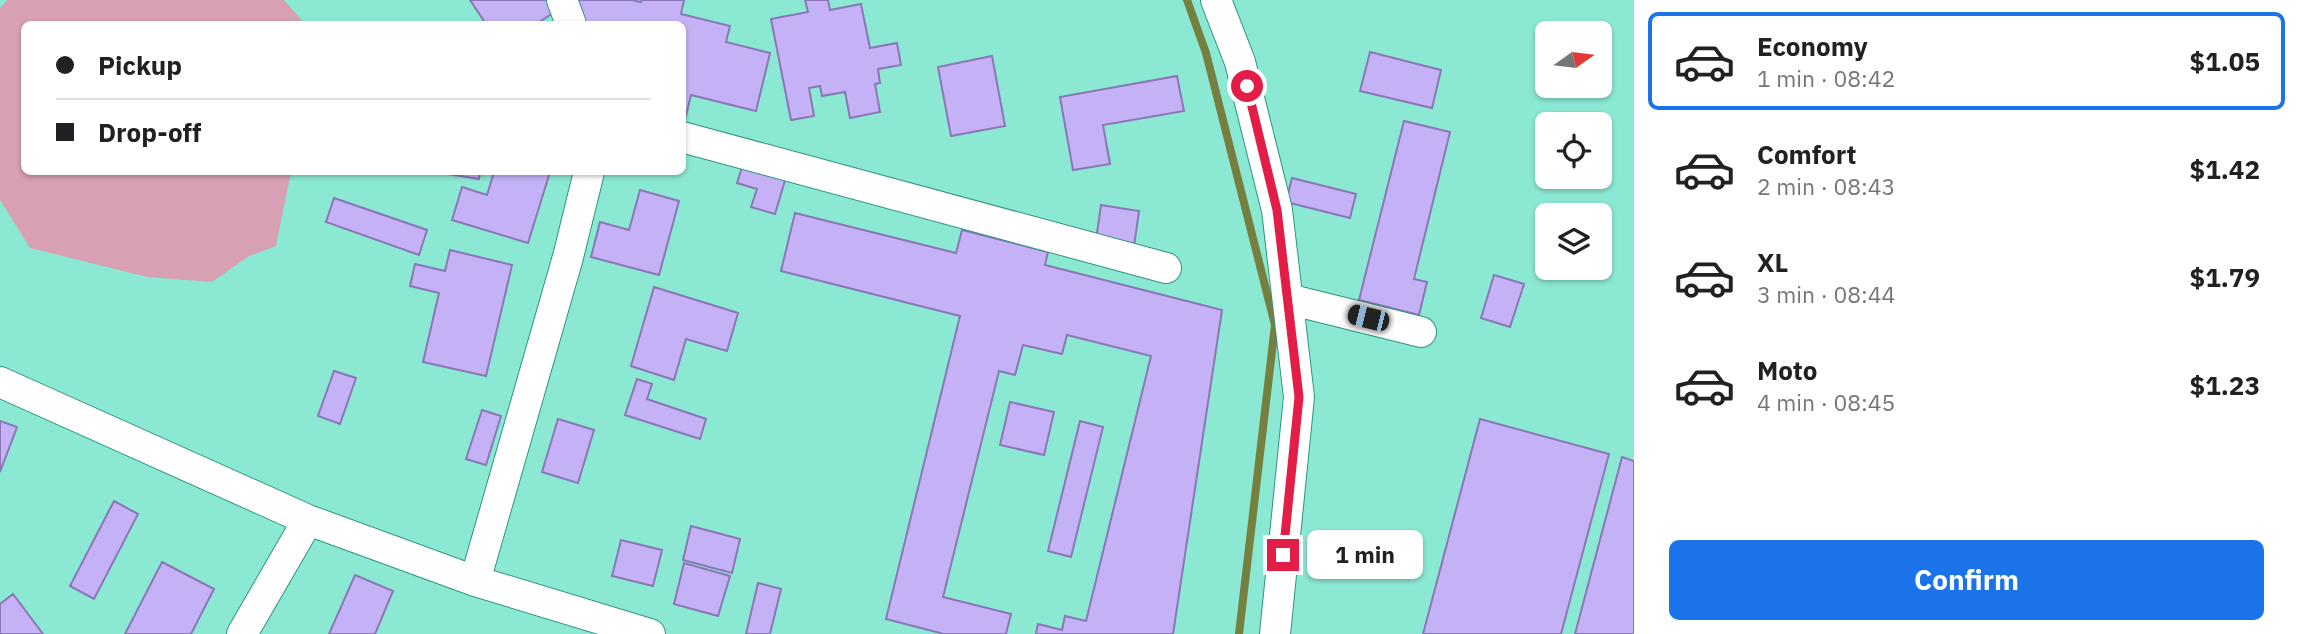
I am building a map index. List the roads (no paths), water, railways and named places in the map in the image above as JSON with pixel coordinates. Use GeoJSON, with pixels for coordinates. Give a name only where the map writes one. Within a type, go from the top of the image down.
{"type":"FeatureCollection","features":[{"type":"Feature","properties":{"kind":"street"},"geometry":{"type":"LineString","coordinates":[[562,0],[570,21]]}},
{"type":"Feature","properties":{"kind":"street"},"geometry":{"type":"LineString","coordinates":[[1216,0],[1240,61],[1277,210],[1299,397],[1275,634]]}},
{"type":"Feature","properties":{"kind":"street"},"geometry":{"type":"LineString","coordinates":[[686,138],[1166,268]]}},
{"type":"Feature","properties":{"kind":"street"},"geometry":{"type":"LineString","coordinates":[[475,581],[568,257],[588,175]]}},
{"type":"Feature","properties":{"kind":"street"},"geometry":{"type":"LineString","coordinates":[[1288,299],[1422,332]]}},
{"type":"Feature","properties":{"kind":"street"},"geometry":{"type":"LineString","coordinates":[[0,382],[308,520],[475,581],[649,634]]}},
{"type":"Feature","properties":{"kind":"street"},"geometry":{"type":"LineString","coordinates":[[242,634],[308,520]]}},
{"type":"Feature","properties":{"kind":"waterway"},"geometry":{"type":"LineString","coordinates":[[1187,0],[1206,53],[1275,325],[1239,634]]}}]}
